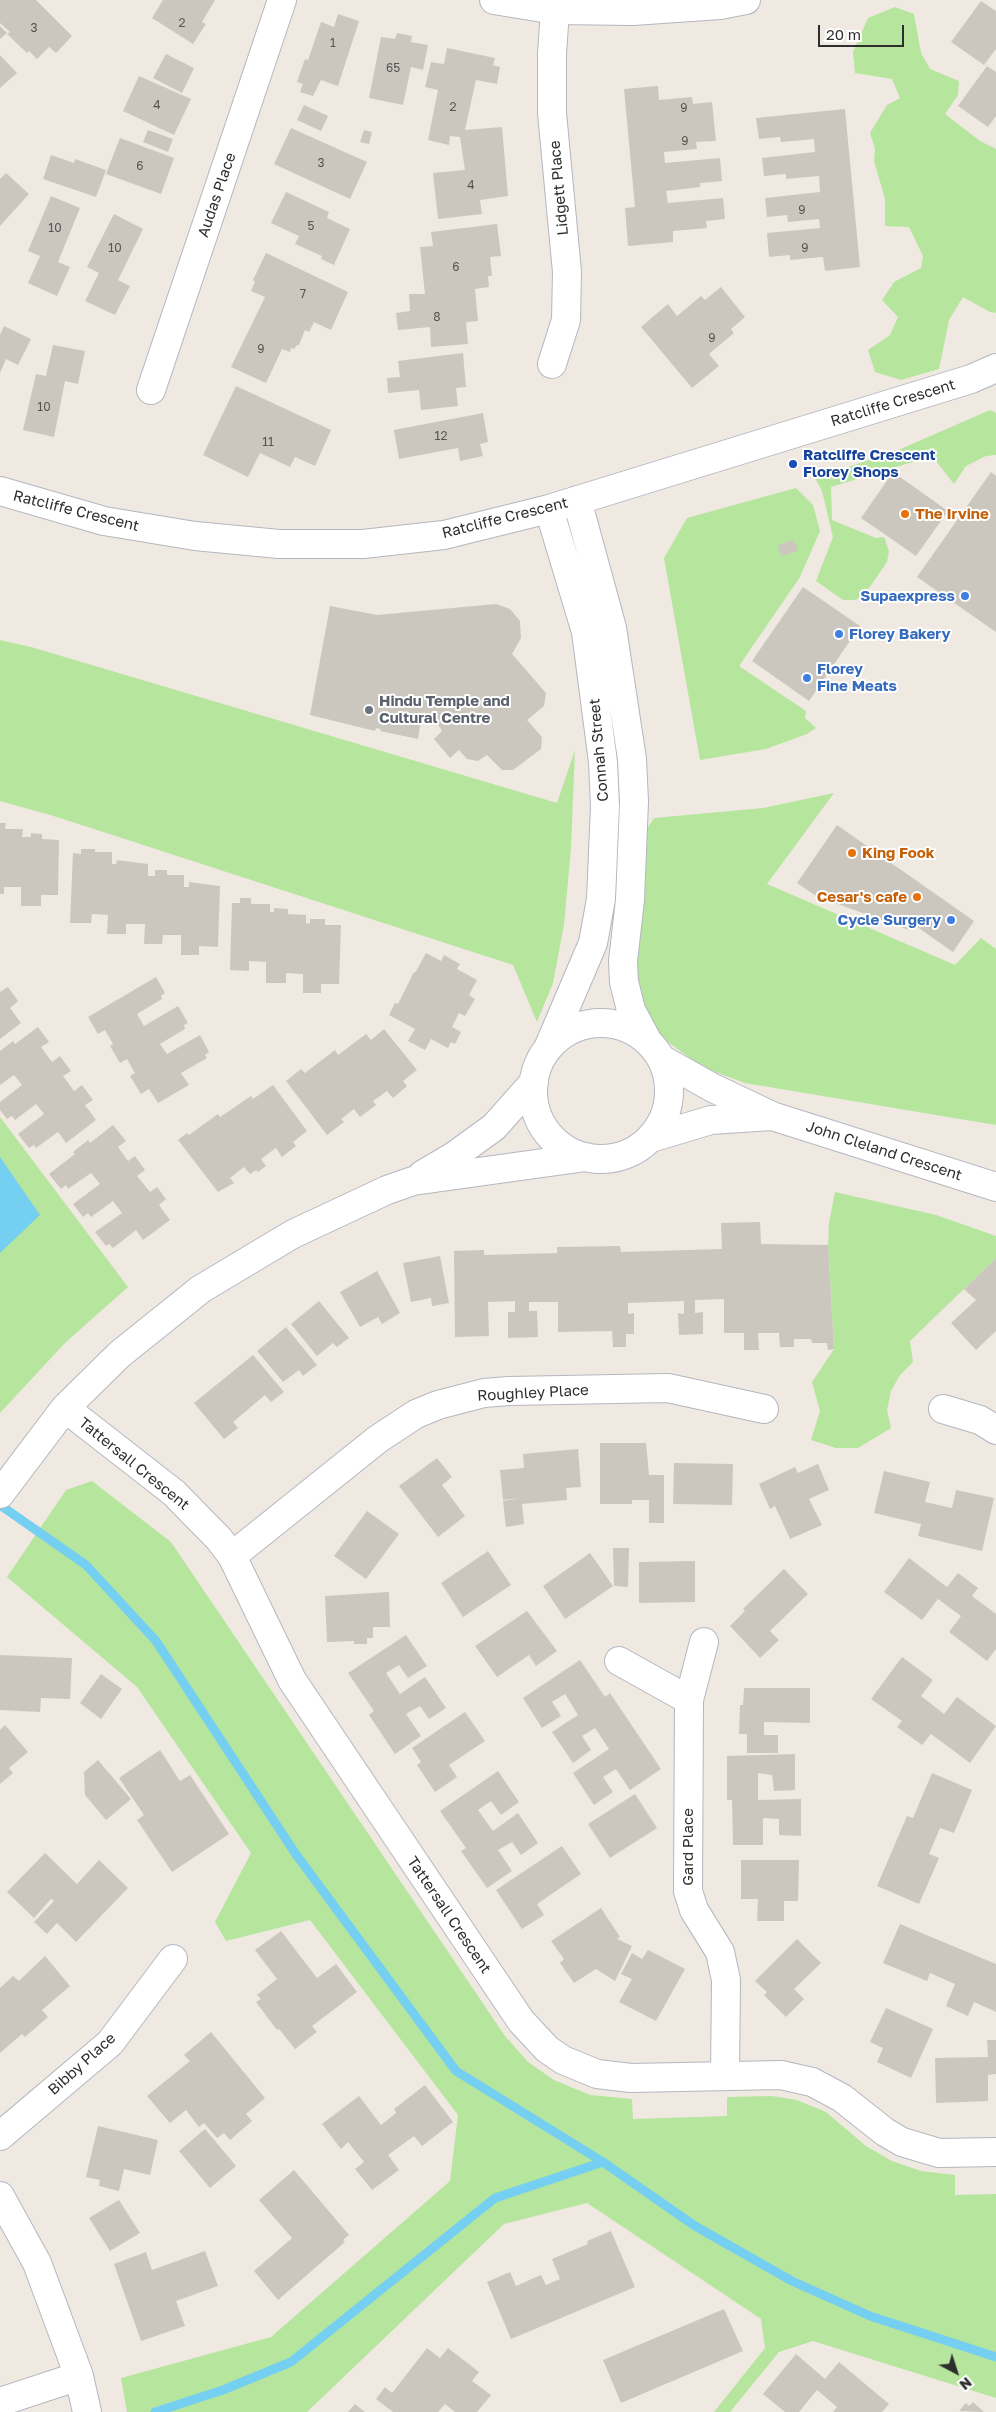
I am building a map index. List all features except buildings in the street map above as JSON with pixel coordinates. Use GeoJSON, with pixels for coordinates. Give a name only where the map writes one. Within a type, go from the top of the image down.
{"type":"FeatureCollection","features":[{"type":"Feature","properties":{"kind":"street","name":"Audas Place"},"geometry":{"type":"LineString","coordinates":[[151,390],[282,0]]}},
{"type":"Feature","properties":{"kind":"street"},"geometry":{"type":"LineString","coordinates":[[494,0],[555,10],[633,11],[720,5],[746,0]]}},
{"type":"Feature","properties":{"kind":"street","name":"Lidgett Place"},"geometry":{"type":"LineString","coordinates":[[552,364],[566,320],[567,272],[552,113],[552,54],[555,10]]}},
{"type":"Feature","properties":{"kind":"street","name":"Ratcliffe Crescent"},"geometry":{"type":"LineString","coordinates":[[0,491],[104,521],[195,536],[279,544],[363,544],[444,535],[549,509],[971,379],[996,368]]}},
{"type":"Feature","properties":{"kind":"street","name":"Connah Street"},"geometry":{"type":"LineString","coordinates":[[577,500],[612,628],[632,759],[634,802],[630,900],[623,961],[624,982],[631,1010],[646,1038]]}},
{"type":"Feature","properties":{"kind":"street","name":"Connah Street"},"geometry":{"type":"LineString","coordinates":[[549,509],[586,632],[603,762],[605,806],[601,899],[593,942],[549,1046]]}},
{"type":"Feature","properties":{"kind":"street"},"geometry":{"type":"LineString","coordinates":[[594,1023],[621,1026],[646,1038],[663,1060],[670,1087],[666,1114],[652,1138],[629,1154],[602,1160],[575,1155],[554,1140],[539,1119],[532,1094],[536,1069],[549,1046],[569,1030],[594,1023]]}},
{"type":"Feature","properties":{"kind":"street","name":"John Cleland Crescent"},"geometry":{"type":"LineString","coordinates":[[663,1060],[713,1088],[772,1116],[905,1156],[996,1187]]}},
{"type":"Feature","properties":{"kind":"street"},"geometry":{"type":"LineString","coordinates":[[413,1181],[454,1156],[494,1127],[534,1082]]}},
{"type":"Feature","properties":{"kind":"street","name":"John Cleland Crescent"},"geometry":{"type":"LineString","coordinates":[[652,1138],[710,1120],[772,1116]]}},
{"type":"Feature","properties":{"kind":"street"},"geometry":{"type":"LineString","coordinates":[[0,1494],[65,1408],[120,1354],[201,1289],[292,1234],[387,1190],[413,1181],[586,1157]]}},
{"type":"Feature","properties":{"kind":"street","name":"Roughley Place"},"geometry":{"type":"LineString","coordinates":[[232,1556],[378,1439],[416,1414],[438,1405],[484,1393],[509,1391],[668,1388],[764,1410]]}},
{"type":"Feature","properties":{"kind":"street","name":"Tattersall Crescent"},"geometry":{"type":"LineString","coordinates":[[65,1408],[174,1494],[219,1539],[232,1556],[292,1680],[520,2021],[547,2049],[563,2060],[597,2074],[631,2078],[780,2075],[812,2082],[842,2098],[885,2132],[902,2142],[939,2153],[996,2152]]}},
{"type":"Feature","properties":{"kind":"street"},"geometry":{"type":"LineString","coordinates":[[943,1409],[980,1420],[996,1430]]}},
{"type":"Feature","properties":{"kind":"street","name":"Gard Place"},"geometry":{"type":"LineString","coordinates":[[704,1642],[689,1700],[688,1891],[694,1910],[720,1952],[726,1980],[725,2075]]}},
{"type":"Feature","properties":{"kind":"street"},"geometry":{"type":"LineString","coordinates":[[619,1661],[689,1700]]}},
{"type":"Feature","properties":{"kind":"street","name":"Bibby Place"},"geometry":{"type":"LineString","coordinates":[[0,2136],[110,2043],[173,1959]]}},
{"type":"Feature","properties":{"kind":"street"},"geometry":{"type":"LineString","coordinates":[[0,2196],[36,2263],[79,2376],[87,2412]]}},
{"type":"Feature","properties":{"kind":"street"},"geometry":{"type":"LineString","coordinates":[[0,2402],[79,2376]]}},
{"type":"Feature","properties":{"kind":"green space"},"geometry":{"type":"Polygon","coordinates":[[[895,7],[914,14],[921,53],[930,69],[959,81],[958,95],[945,114],[980,141],[996,149],[996,313],[990,312],[963,297],[949,320],[939,369],[901,380],[875,372],[868,350],[890,335],[898,317],[882,300],[894,282],[921,268],[923,256],[909,227],[885,226],[885,199],[874,161],[875,149],[870,133],[887,105],[900,98],[892,79],[855,73],[853,52],[868,18],[895,7]]]}},
{"type":"Feature","properties":{"kind":"green space"},"geometry":{"type":"Polygon","coordinates":[[[990,410],[996,413],[996,455],[986,456],[966,466],[954,484],[932,456],[831,487],[832,520],[876,538],[884,537],[889,551],[887,562],[865,594],[856,600],[843,600],[816,581],[833,537],[822,491],[815,478],[896,451],[990,410]]]}},
{"type":"Feature","properties":{"kind":"green space"},"geometry":{"type":"Polygon","coordinates":[[[796,488],[813,505],[820,531],[800,577],[739,666],[806,711],[805,718],[816,728],[807,734],[766,749],[700,760],[664,558],[687,518],[796,488]]]}},
{"type":"Feature","properties":{"kind":"green space"},"geometry":{"type":"Polygon","coordinates":[[[0,640],[31,647],[557,803],[575,750],[571,847],[564,925],[553,983],[537,1022],[513,965],[57,817],[0,801],[0,640]]]}},
{"type":"Feature","properties":{"kind":"green space"},"geometry":{"type":"Polygon","coordinates":[[[834,793],[767,884],[955,965],[981,938],[996,949],[996,1125],[745,1083],[702,1067],[652,1030],[631,992],[640,839],[654,818],[763,808],[834,793]]]}},
{"type":"Feature","properties":{"kind":"green space"},"geometry":{"type":"Polygon","coordinates":[[[0,1117],[128,1287],[65,1343],[0,1413],[0,1117]]]}},
{"type":"Feature","properties":{"kind":"green space"},"geometry":{"type":"Polygon","coordinates":[[[835,1192],[936,1215],[996,1236],[996,1258],[910,1341],[913,1362],[900,1375],[891,1391],[887,1410],[891,1428],[858,1448],[836,1448],[811,1440],[820,1411],[812,1382],[834,1349],[828,1245],[829,1223],[835,1192]]]}},
{"type":"Feature","properties":{"kind":"green space"},"geometry":{"type":"Polygon","coordinates":[[[92,1481],[171,1542],[505,2036],[528,2062],[554,2080],[590,2095],[632,2099],[633,2119],[727,2116],[727,2097],[772,2096],[797,2100],[826,2112],[866,2146],[892,2161],[921,2171],[955,2175],[955,2195],[996,2194],[996,2398],[813,2341],[779,2352],[730,2412],[714,2412],[765,2348],[761,2319],[587,2203],[504,2224],[307,2412],[127,2412],[121,2378],[271,2337],[450,2181],[458,2115],[310,1920],[226,1941],[215,1922],[251,1853],[137,1687],[7,1577],[66,1490],[92,1481]]]}},
{"type":"Feature","properties":{"kind":"water"},"geometry":{"type":"Polygon","coordinates":[[[0,1157],[40,1215],[0,1253],[0,1157]]]}},
{"type":"Feature","properties":{"kind":"waterway"},"geometry":{"type":"LineString","coordinates":[[0,1505],[86,1565],[156,1641],[295,1853],[456,2071],[603,2162]]}},
{"type":"Feature","properties":{"kind":"waterway"},"geometry":{"type":"LineString","coordinates":[[155,2412],[223,2390],[291,2362],[495,2198],[603,2162],[695,2226],[792,2281],[870,2316],[996,2357]]}},
{"type":"Feature","properties":{"kind":"place","name":"Ratcliffe Crescent Florey Shops"},"geometry":{"type":"Point","coordinates":[793,464]}},
{"type":"Feature","properties":{"kind":"place","name":"The Irvine"},"geometry":{"type":"Point","coordinates":[905,514]}},
{"type":"Feature","properties":{"kind":"place","name":"Supaexpress"},"geometry":{"type":"Point","coordinates":[965,596]}},
{"type":"Feature","properties":{"kind":"place","name":"Florey Bakery"},"geometry":{"type":"Point","coordinates":[839,634]}},
{"type":"Feature","properties":{"kind":"place","name":"Florey Fine Meats"},"geometry":{"type":"Point","coordinates":[807,678]}},
{"type":"Feature","properties":{"kind":"place","name":"Hindu Temple and Cultural Centre"},"geometry":{"type":"Point","coordinates":[369,710]}},
{"type":"Feature","properties":{"kind":"place","name":"King Fook"},"geometry":{"type":"Point","coordinates":[852,853]}},
{"type":"Feature","properties":{"kind":"place","name":"Cesar's cafe"},"geometry":{"type":"Point","coordinates":[917,897]}},
{"type":"Feature","properties":{"kind":"place","name":"Cycle Surgery"},"geometry":{"type":"Point","coordinates":[951,920]}}]}
